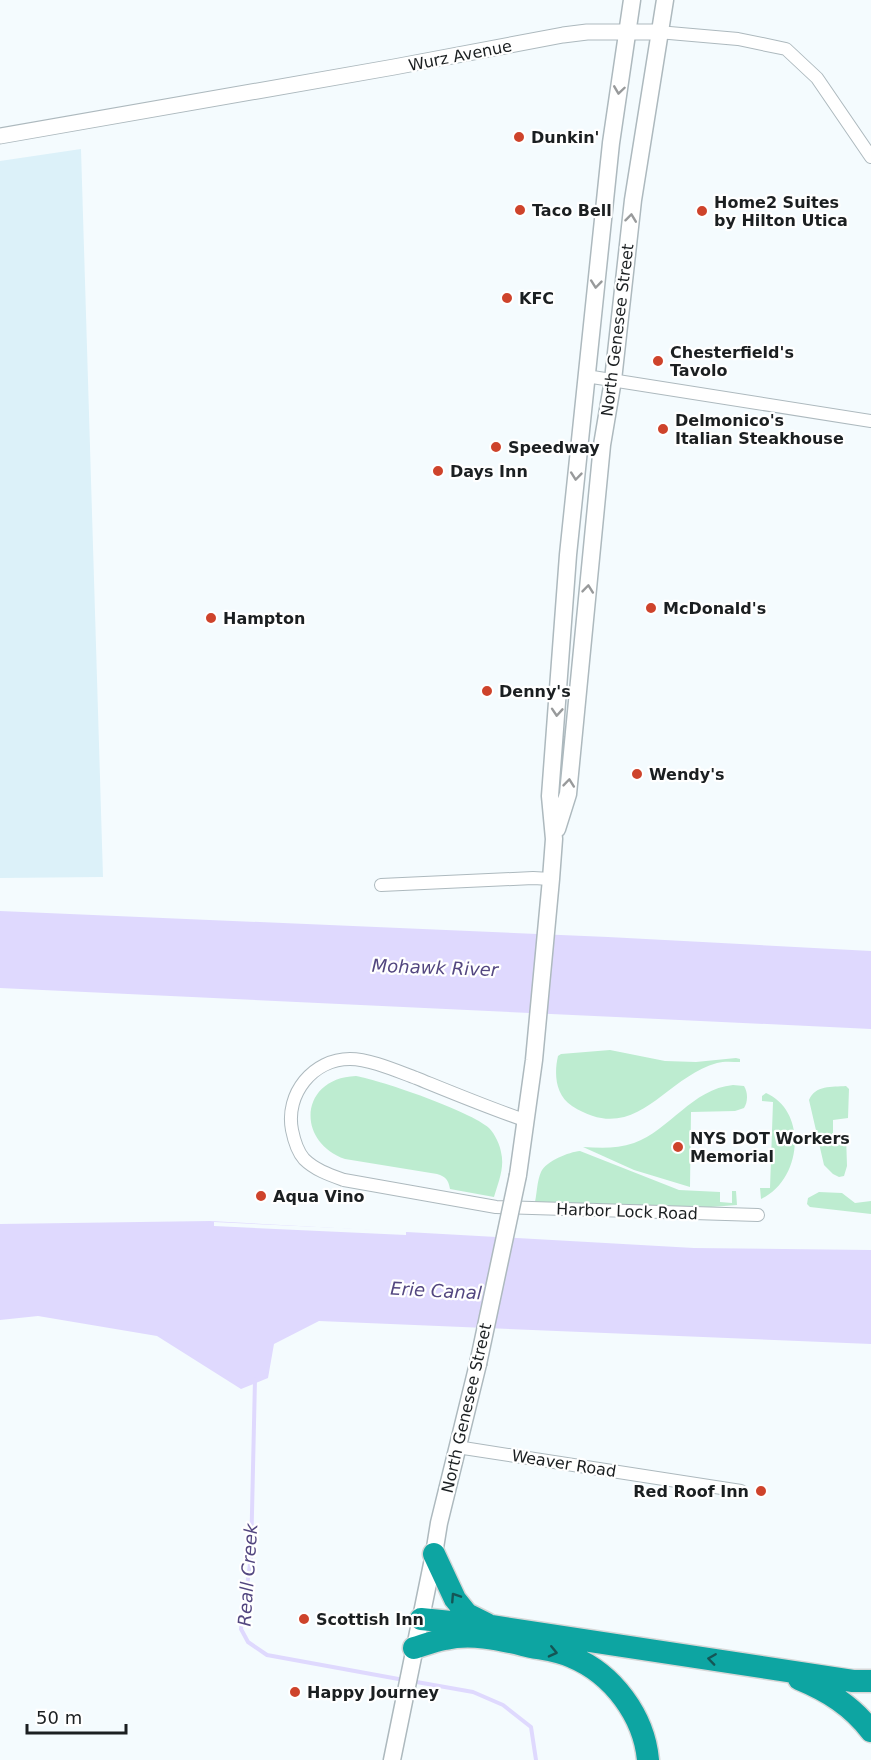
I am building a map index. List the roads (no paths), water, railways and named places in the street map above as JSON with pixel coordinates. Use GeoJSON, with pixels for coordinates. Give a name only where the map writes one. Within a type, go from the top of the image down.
{"type":"FeatureCollection","features":[{"type":"Feature","properties":{"kind":"highway"},"geometry":{"type":"LineString","coordinates":[[434,1554],[455,1599],[467,1614],[491,1626]]}},
{"type":"Feature","properties":{"kind":"highway"},"geometry":{"type":"LineString","coordinates":[[421,1618],[491,1626],[871,1682]]}},
{"type":"Feature","properties":{"kind":"highway"},"geometry":{"type":"LineString","coordinates":[[412,1657],[445,1639],[470,1636],[506,1641],[571,1656],[600,1672],[620,1693],[643,1735],[648,1760]]}},
{"type":"Feature","properties":{"kind":"highway"},"geometry":{"type":"LineString","coordinates":[[770,1667],[816,1686],[840,1700],[863,1720],[871,1731]]}},
{"type":"Feature","properties":{"kind":"main road","name":"North Genesee Street"},"geometry":{"type":"LineString","coordinates":[[392,1760],[439,1523],[478,1364],[518,1175],[526,1121],[551,879],[554,839],[550,796],[568,562],[611,143],[633,0]]}},
{"type":"Feature","properties":{"kind":"main road","name":"North Genesee Street"},"geometry":{"type":"LineString","coordinates":[[554,839],[568,794],[603,445],[613,380],[633,200],[658,32],[665,0]]}},
{"type":"Feature","properties":{"kind":"street","name":"Wurz Avenue"},"geometry":{"type":"LineString","coordinates":[[0,136],[563,35],[587,32],[658,32],[738,39],[786,49],[817,78],[871,157]]}},
{"type":"Feature","properties":{"kind":"street"},"geometry":{"type":"LineString","coordinates":[[586,376],[871,420]]}},
{"type":"Feature","properties":{"kind":"street"},"geometry":{"type":"LineString","coordinates":[[381,885],[551,879]]}},
{"type":"Feature","properties":{"kind":"street","name":"Harbor Lock Road"},"geometry":{"type":"LineString","coordinates":[[526,1121],[390,1068],[353,1059],[324,1064],[311,1074],[298,1089],[293,1101],[290,1120],[294,1143],[304,1158],[322,1172],[344,1180],[496,1207],[758,1215]]}},
{"type":"Feature","properties":{"kind":"street","name":"Weaver Road"},"geometry":{"type":"LineString","coordinates":[[458,1447],[741,1491]]}},
{"type":"Feature","properties":{"kind":"water","name":"Mohawk River"},"geometry":{"type":"Polygon","coordinates":[[[0,911],[608,937],[871,951],[871,1029],[0,988],[0,911]]]}},
{"type":"Feature","properties":{"kind":"water","name":"Erie Canal"},"geometry":{"type":"Polygon","coordinates":[[[210,1221],[694,1248],[871,1250],[871,1344],[319,1321],[274,1344],[268,1378],[241,1389],[157,1336],[38,1316],[0,1320],[0,1224],[210,1221]]]}},
{"type":"Feature","properties":{"kind":"waterway","name":"Reall Creek"},"geometry":{"type":"LineString","coordinates":[[255,1379],[251,1557],[241,1629],[248,1642],[267,1655],[404,1680]]}},
{"type":"Feature","properties":{"kind":"waterway","name":"Reall Creek"},"geometry":{"type":"LineString","coordinates":[[411,1681],[473,1692],[503,1705],[531,1727],[536,1760]]}},
{"type":"Feature","properties":{"kind":"place","name":"Dunkin'"},"geometry":{"type":"Point","coordinates":[519,137]}},
{"type":"Feature","properties":{"kind":"place","name":"Taco Bell"},"geometry":{"type":"Point","coordinates":[520,210]}},
{"type":"Feature","properties":{"kind":"place","name":"Home2 Suites by Hilton Utica"},"geometry":{"type":"Point","coordinates":[702,211]}},
{"type":"Feature","properties":{"kind":"place","name":"KFC"},"geometry":{"type":"Point","coordinates":[507,298]}},
{"type":"Feature","properties":{"kind":"place","name":"Chesterfield's Tavolo"},"geometry":{"type":"Point","coordinates":[658,361]}},
{"type":"Feature","properties":{"kind":"place","name":"Delmonico's Italian Steakhouse"},"geometry":{"type":"Point","coordinates":[663,429]}},
{"type":"Feature","properties":{"kind":"place","name":"Speedway"},"geometry":{"type":"Point","coordinates":[496,447]}},
{"type":"Feature","properties":{"kind":"place","name":"Days Inn"},"geometry":{"type":"Point","coordinates":[438,471]}},
{"type":"Feature","properties":{"kind":"place","name":"McDonald's"},"geometry":{"type":"Point","coordinates":[651,608]}},
{"type":"Feature","properties":{"kind":"place","name":"Hampton"},"geometry":{"type":"Point","coordinates":[211,618]}},
{"type":"Feature","properties":{"kind":"place","name":"Denny's"},"geometry":{"type":"Point","coordinates":[487,691]}},
{"type":"Feature","properties":{"kind":"place","name":"Wendy's"},"geometry":{"type":"Point","coordinates":[637,774]}},
{"type":"Feature","properties":{"kind":"place","name":"NYS DOT Workers Memorial"},"geometry":{"type":"Point","coordinates":[678,1147]}},
{"type":"Feature","properties":{"kind":"place","name":"Aqua Vino"},"geometry":{"type":"Point","coordinates":[261,1196]}},
{"type":"Feature","properties":{"kind":"place","name":"Red Roof Inn"},"geometry":{"type":"Point","coordinates":[761,1491]}},
{"type":"Feature","properties":{"kind":"place","name":"Scottish Inn"},"geometry":{"type":"Point","coordinates":[304,1619]}},
{"type":"Feature","properties":{"kind":"place","name":"Happy Journey"},"geometry":{"type":"Point","coordinates":[295,1692]}}]}
